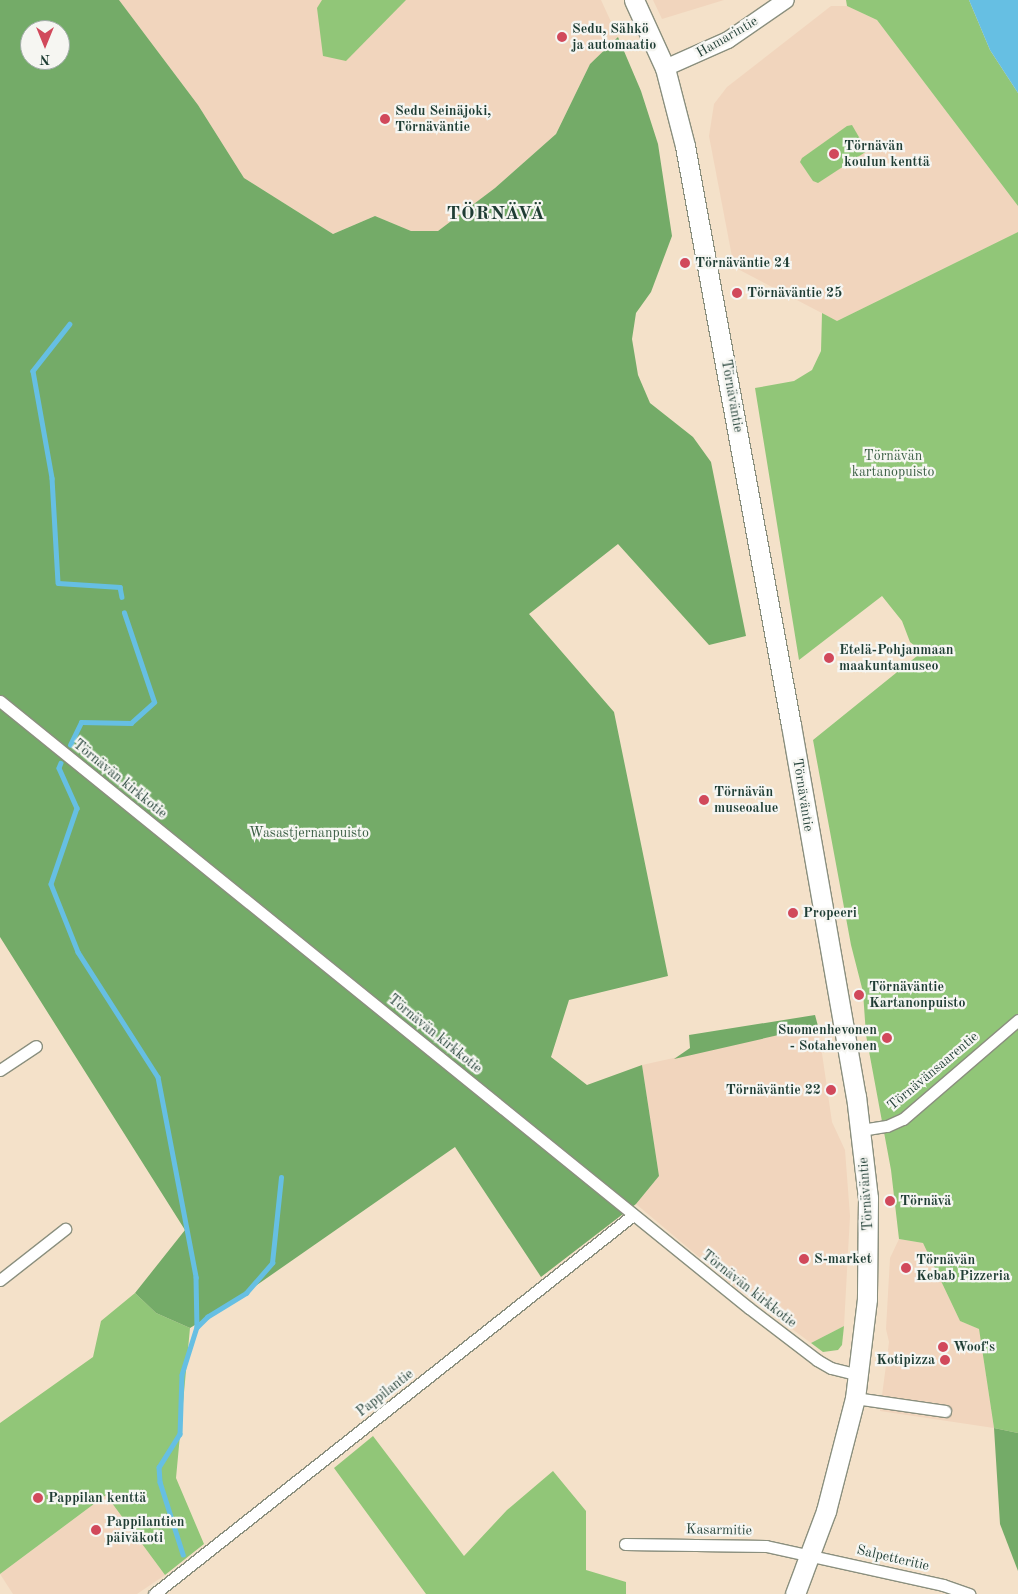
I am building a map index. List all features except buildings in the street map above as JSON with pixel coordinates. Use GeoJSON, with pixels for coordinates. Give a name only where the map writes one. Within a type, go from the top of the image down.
{"type":"FeatureCollection","features":[{"type":"Feature","properties":{"kind":"main road","name":"Törnäväntie"},"geometry":{"type":"LineString","coordinates":[[634,0],[665,68],[685,146],[710,274],[860,1130],[868,1198],[870,1246],[859,1375],[855,1398],[839,1467],[811,1555],[795,1594]]}},
{"type":"Feature","properties":{"kind":"main road","name":"Hamarintie"},"geometry":{"type":"LineString","coordinates":[[665,68],[728,40],[786,0]]}},
{"type":"Feature","properties":{"kind":"street","name":"Törnävän kirkkotie"},"geometry":{"type":"LineString","coordinates":[[0,702],[633,1216],[817,1360],[831,1368],[859,1375]]}},
{"type":"Feature","properties":{"kind":"street","name":"Törnävänsaarentie"},"geometry":{"type":"LineString","coordinates":[[860,1130],[887,1126],[903,1119],[1018,1020]]}},
{"type":"Feature","properties":{"kind":"street"},"geometry":{"type":"LineString","coordinates":[[0,1070],[36,1046]]}},
{"type":"Feature","properties":{"kind":"street","name":"Pappilantie"},"geometry":{"type":"LineString","coordinates":[[154,1594],[633,1216]]}},
{"type":"Feature","properties":{"kind":"street"},"geometry":{"type":"LineString","coordinates":[[0,1280],[65,1230]]}},
{"type":"Feature","properties":{"kind":"street"},"geometry":{"type":"LineString","coordinates":[[855,1398],[945,1411]]}},
{"type":"Feature","properties":{"kind":"street","name":"Kasarmitie"},"geometry":{"type":"LineString","coordinates":[[625,1544],[766,1546],[811,1555]]}},
{"type":"Feature","properties":{"kind":"street","name":"Salpetteritie"},"geometry":{"type":"LineString","coordinates":[[811,1555],[942,1585],[969,1594]]}},
{"type":"Feature","properties":{"kind":"shaded area","name":"Sedu Seinäjoki, Törnäväntie"},"geometry":{"type":"Polygon","coordinates":[[[119,0],[601,0],[618,37],[590,64],[556,134],[495,188],[438,231],[411,231],[375,216],[333,234],[244,178],[198,105],[119,0]]]}},
{"type":"Feature","properties":{"kind":"shaded area"},"geometry":{"type":"Polygon","coordinates":[[[653,0],[724,0],[662,19],[653,0]]]}},
{"type":"Feature","properties":{"kind":"shaded area"},"geometry":{"type":"Polygon","coordinates":[[[831,6],[847,6],[877,20],[1018,206],[1018,232],[837,321],[734,267],[709,136],[714,104],[727,87],[831,6]]]}},
{"type":"Feature","properties":{"kind":"shaded area"},"geometry":{"type":"Polygon","coordinates":[[[818,1026],[832,1122],[845,1150],[850,1216],[844,1326],[811,1343],[730,1283],[636,1204],[659,1176],[642,1065],[818,1026]]]}},
{"type":"Feature","properties":{"kind":"shaded area"},"geometry":{"type":"Polygon","coordinates":[[[899,1239],[923,1243],[960,1321],[979,1329],[994,1428],[880,1411],[889,1342],[886,1329],[890,1258],[899,1239]]]}},
{"type":"Feature","properties":{"kind":"shaded area","name":"Pappilantien päiväkoti"},"geometry":{"type":"Polygon","coordinates":[[[106,1495],[165,1575],[137,1594],[13,1594],[0,1574],[106,1495]]]}},
{"type":"Feature","properties":{"kind":"green space","name":"Wasastjernanpuisto"},"geometry":{"type":"Polygon","coordinates":[[[0,0],[119,0],[198,105],[244,178],[333,234],[375,216],[411,231],[438,231],[495,188],[556,134],[590,64],[618,37],[641,91],[658,144],[672,236],[651,292],[636,313],[632,339],[638,375],[650,403],[693,437],[711,462],[746,636],[709,645],[618,544],[529,614],[614,712],[668,976],[569,1000],[551,1057],[587,1085],[642,1065],[659,1176],[636,1204],[541,1277],[455,1147],[231,1303],[190,1328],[156,1313],[135,1293],[185,1230],[0,937],[0,0]]]}},
{"type":"Feature","properties":{"kind":"green space"},"geometry":{"type":"Polygon","coordinates":[[[322,0],[406,0],[346,61],[323,56],[317,8],[322,0]]]}},
{"type":"Feature","properties":{"kind":"green space"},"geometry":{"type":"Polygon","coordinates":[[[846,0],[969,0],[990,50],[1018,93],[1018,206],[877,20],[847,6],[846,0]]]}},
{"type":"Feature","properties":{"kind":"green space","name":"Törnävän koulun kenttä"},"geometry":{"type":"Polygon","coordinates":[[[852,125],[867,151],[818,183],[813,181],[800,162],[802,158],[847,126],[852,125]]]}},
{"type":"Feature","properties":{"kind":"green space","name":"Törnävän kartanopuisto"},"geometry":{"type":"Polygon","coordinates":[[[1018,232],[1018,1433],[994,1428],[979,1329],[960,1321],[923,1243],[899,1239],[891,1170],[866,1035],[863,992],[851,945],[813,740],[922,652],[910,642],[902,621],[882,596],[799,660],[755,388],[794,381],[812,370],[821,351],[822,313],[837,321],[1018,232]]]}},
{"type":"Feature","properties":{"kind":"green space"},"geometry":{"type":"Polygon","coordinates":[[[815,1015],[818,1026],[674,1059],[690,1048],[689,1035],[815,1015]]]}},
{"type":"Feature","properties":{"kind":"green space"},"geometry":{"type":"Polygon","coordinates":[[[135,1293],[156,1313],[190,1328],[176,1478],[204,1544],[165,1575],[106,1495],[0,1574],[0,1423],[93,1357],[101,1321],[135,1293]]]}},
{"type":"Feature","properties":{"kind":"green space"},"geometry":{"type":"Polygon","coordinates":[[[844,1326],[842,1345],[838,1350],[823,1352],[811,1343],[844,1326]]]}},
{"type":"Feature","properties":{"kind":"green space"},"geometry":{"type":"Polygon","coordinates":[[[994,1428],[1018,1433],[1018,1571],[1000,1524],[994,1428]]]}},
{"type":"Feature","properties":{"kind":"green space"},"geometry":{"type":"Polygon","coordinates":[[[373,1436],[464,1556],[507,1510],[553,1471],[586,1511],[586,1570],[626,1582],[626,1594],[426,1594],[334,1468],[373,1436]]]}},
{"type":"Feature","properties":{"kind":"water"},"geometry":{"type":"Polygon","coordinates":[[[969,0],[1018,0],[1018,93],[990,50],[969,0]]]}},
{"type":"Feature","properties":{"kind":"waterway"},"geometry":{"type":"LineString","coordinates":[[70,324],[33,371],[52,478],[58,583],[120,587],[122,597]]}},
{"type":"Feature","properties":{"kind":"waterway"},"geometry":{"type":"LineString","coordinates":[[70,745],[81,722],[131,723],[154,702],[124,613]]}},
{"type":"Feature","properties":{"kind":"waterway"},"geometry":{"type":"LineString","coordinates":[[61,763],[59,768],[77,808],[51,884],[78,952],[158,1077],[196,1277],[197,1327],[182,1375],[180,1434],[159,1467],[160,1482],[183,1554]]}},
{"type":"Feature","properties":{"kind":"waterway"},"geometry":{"type":"LineString","coordinates":[[197,1327],[207,1317],[246,1293],[272,1263],[281,1177]]}},
{"type":"Feature","properties":{"kind":"place","name":"Sedu, Sähkö ja automaatio"},"geometry":{"type":"Point","coordinates":[562,37]}},
{"type":"Feature","properties":{"kind":"place","name":"Sedu Seinäjoki, Törnäväntie"},"geometry":{"type":"Point","coordinates":[385,119]}},
{"type":"Feature","properties":{"kind":"place","name":"Törnävän koulun kenttä"},"geometry":{"type":"Point","coordinates":[834,154]}},
{"type":"Feature","properties":{"kind":"place","name":"Törnäväntie 24"},"geometry":{"type":"Point","coordinates":[685,263]}},
{"type":"Feature","properties":{"kind":"place","name":"Törnäväntie 25"},"geometry":{"type":"Point","coordinates":[737,293]}},
{"type":"Feature","properties":{"kind":"place","name":"Etelä-Pohjanmaan maakuntamuseo"},"geometry":{"type":"Point","coordinates":[829,658]}},
{"type":"Feature","properties":{"kind":"place","name":"Törnävän museoalue"},"geometry":{"type":"Point","coordinates":[704,800]}},
{"type":"Feature","properties":{"kind":"place","name":"Propeeri"},"geometry":{"type":"Point","coordinates":[793,913]}},
{"type":"Feature","properties":{"kind":"place","name":"Törnäväntie Kartanonpuisto"},"geometry":{"type":"Point","coordinates":[859,995]}},
{"type":"Feature","properties":{"kind":"place","name":"Suomenhevonen - Sotahevonen"},"geometry":{"type":"Point","coordinates":[887,1038]}},
{"type":"Feature","properties":{"kind":"place","name":"Törnäväntie 22"},"geometry":{"type":"Point","coordinates":[831,1090]}},
{"type":"Feature","properties":{"kind":"place","name":"Törnävä"},"geometry":{"type":"Point","coordinates":[890,1201]}},
{"type":"Feature","properties":{"kind":"place","name":"S-market"},"geometry":{"type":"Point","coordinates":[804,1259]}},
{"type":"Feature","properties":{"kind":"place","name":"Törnävän Kebab Pizzeria"},"geometry":{"type":"Point","coordinates":[906,1268]}},
{"type":"Feature","properties":{"kind":"place","name":"Woof's"},"geometry":{"type":"Point","coordinates":[943,1347]}},
{"type":"Feature","properties":{"kind":"place","name":"Kotipizza"},"geometry":{"type":"Point","coordinates":[945,1360]}},
{"type":"Feature","properties":{"kind":"place","name":"Pappilan kenttä"},"geometry":{"type":"Point","coordinates":[38,1498]}},
{"type":"Feature","properties":{"kind":"place","name":"Pappilantien päiväkoti"},"geometry":{"type":"Point","coordinates":[96,1530]}},
{"type":"Feature","properties":{"kind":"district","name":"TÖRNÄVÄ"},"geometry":{"type":"Point","coordinates":[496,215]}}]}
